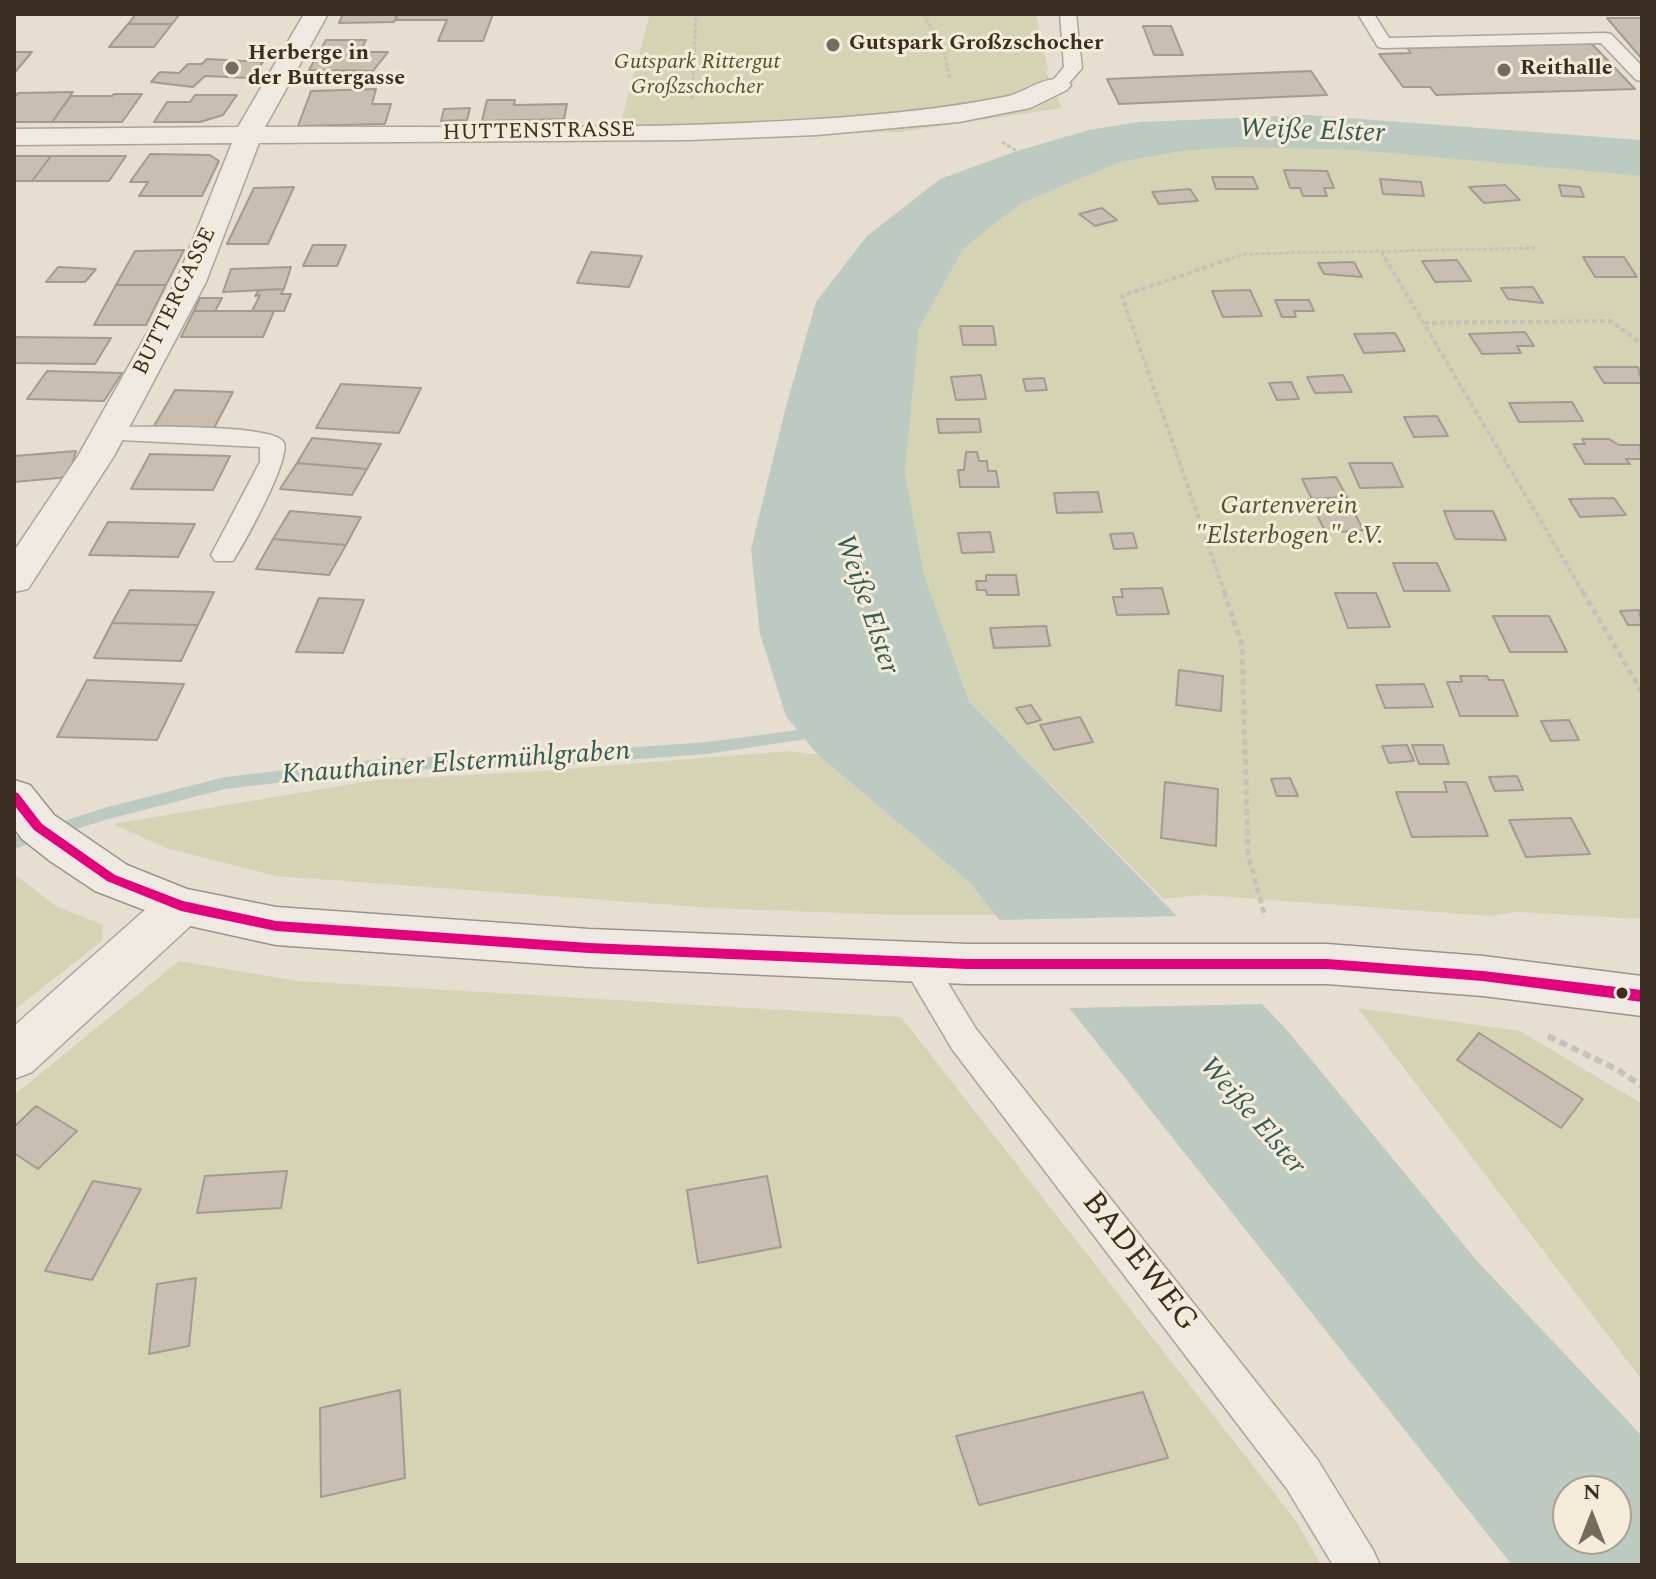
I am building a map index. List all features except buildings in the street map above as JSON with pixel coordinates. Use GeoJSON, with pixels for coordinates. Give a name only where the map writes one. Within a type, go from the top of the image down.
{"type":"FeatureCollection","features":[{"type":"Feature","properties":{"kind":"street","name":"BUTTERGASSE"},"geometry":{"type":"LineString","coordinates":[[14,580],[108,434],[191,282],[255,119],[316,14]]}},
{"type":"Feature","properties":{"kind":"street","name":"HUTTENSTRASSE"},"geometry":{"type":"LineString","coordinates":[[14,137],[690,132],[817,127],[959,114],[1021,102],[1058,85]]}},
{"type":"Feature","properties":{"kind":"street"},"geometry":{"type":"LineString","coordinates":[[18,802],[38,827],[111,878],[181,906],[276,926],[589,948],[967,964],[1327,964],[1467,975],[1642,996]]}},
{"type":"Feature","properties":{"kind":"street"},"geometry":{"type":"LineString","coordinates":[[14,1057],[181,906]]}},
{"type":"Feature","properties":{"kind":"lane"},"geometry":{"type":"LineString","coordinates":[[1058,85],[1073,68],[1068,14]]}},
{"type":"Feature","properties":{"kind":"lane"},"geometry":{"type":"LineString","coordinates":[[1366,14],[1384,43],[1521,33],[1605,38],[1642,76]]}},
{"type":"Feature","properties":{"kind":"lane"},"geometry":{"type":"LineString","coordinates":[[108,434],[254,437],[272,443],[272,462],[224,555]]}},
{"type":"Feature","properties":{"kind":"lane","name":"BADEWEG"},"geometry":{"type":"LineString","coordinates":[[917,961],[964,1039],[1302,1474],[1358,1565]]}},
{"type":"Feature","properties":{"kind":"path"},"geometry":{"type":"LineString","coordinates":[[690,132],[696,14]]}},
{"type":"Feature","properties":{"kind":"path"},"geometry":{"type":"LineString","coordinates":[[923,14],[943,47],[959,114]]}},
{"type":"Feature","properties":{"kind":"path"},"geometry":{"type":"LineString","coordinates":[[1277,964],[1248,854],[1242,645],[1122,296],[1245,254],[1538,248]]}},
{"type":"Feature","properties":{"kind":"path"},"geometry":{"type":"LineString","coordinates":[[1380,251],[1642,692]]}},
{"type":"Feature","properties":{"kind":"path"},"geometry":{"type":"LineString","coordinates":[[1423,324],[1611,321],[1642,344]]}},
{"type":"Feature","properties":{"kind":"green space","name":"Gutspark Rittergut Großzschocher"},"geometry":{"type":"Polygon","coordinates":[[[650,14],[1036,14],[1046,72],[1062,108],[899,132],[616,140],[650,14]]]}},
{"type":"Feature","properties":{"kind":"green space","name":"Gartenverein \"Elsterbogen\" e.V."},"geometry":{"type":"Polygon","coordinates":[[[1237,147],[1355,150],[1642,176],[1642,919],[1516,912],[1490,916],[1202,895],[1163,899],[969,701],[924,574],[905,473],[919,328],[964,248],[1022,203],[1120,162],[1182,151],[1237,147]]]}},
{"type":"Feature","properties":{"kind":"green space"},"geometry":{"type":"Polygon","coordinates":[[[790,751],[818,755],[970,883],[998,915],[895,915],[713,908],[276,876],[166,848],[113,824],[376,780],[542,771],[790,751]]]}},
{"type":"Feature","properties":{"kind":"green space"},"geometry":{"type":"Polygon","coordinates":[[[14,874],[56,906],[103,925],[102,941],[14,1010],[14,874]]]}},
{"type":"Feature","properties":{"kind":"green space"},"geometry":{"type":"Polygon","coordinates":[[[179,961],[298,981],[901,1017],[1296,1521],[1321,1565],[14,1565],[14,1095],[179,961]]]}},
{"type":"Feature","properties":{"kind":"green space"},"geometry":{"type":"Polygon","coordinates":[[[1358,1008],[1520,1031],[1642,1104],[1642,1380],[1358,1008]]]}},
{"type":"Feature","properties":{"kind":"water","name":"Weiße Elster"},"geometry":{"type":"Polygon","coordinates":[[[1307,115],[1642,140],[1642,176],[1355,150],[1237,147],[1182,151],[1120,162],[1022,203],[964,248],[919,328],[905,473],[924,574],[969,701],[1286,1029],[1477,1261],[1642,1436],[1642,1565],[1512,1565],[970,883],[818,755],[786,716],[760,634],[751,549],[785,410],[816,302],[867,236],[940,179],[1017,151],[1089,130],[1140,122],[1307,115]]]}},
{"type":"Feature","properties":{"kind":"pier"},"geometry":{"type":"Polygon","coordinates":[[[1185,916],[1268,1004],[1066,1008],[996,920],[1185,916]]]}},
{"type":"Feature","properties":{"kind":"waterway","name":"Knauthainer Elstermühlgraben"},"geometry":{"type":"LineString","coordinates":[[14,843],[104,814],[225,783],[381,765],[556,759],[707,748],[821,732]]}},
{"type":"Feature","properties":{"kind":"transit line"},"geometry":{"type":"LineString","coordinates":[[14,796],[38,827],[111,878],[181,906],[276,926],[589,948],[967,964],[1327,964],[1483,976],[1642,996]]}},
{"type":"Feature","properties":{"kind":"place","name":"Gutspark Großzschocher"},"geometry":{"type":"Point","coordinates":[833,45]}},
{"type":"Feature","properties":{"kind":"place","name":"Herberge in der Buttergasse"},"geometry":{"type":"Point","coordinates":[232,68]}},
{"type":"Feature","properties":{"kind":"place","name":"Reithalle"},"geometry":{"type":"Point","coordinates":[1504,70]}}]}
